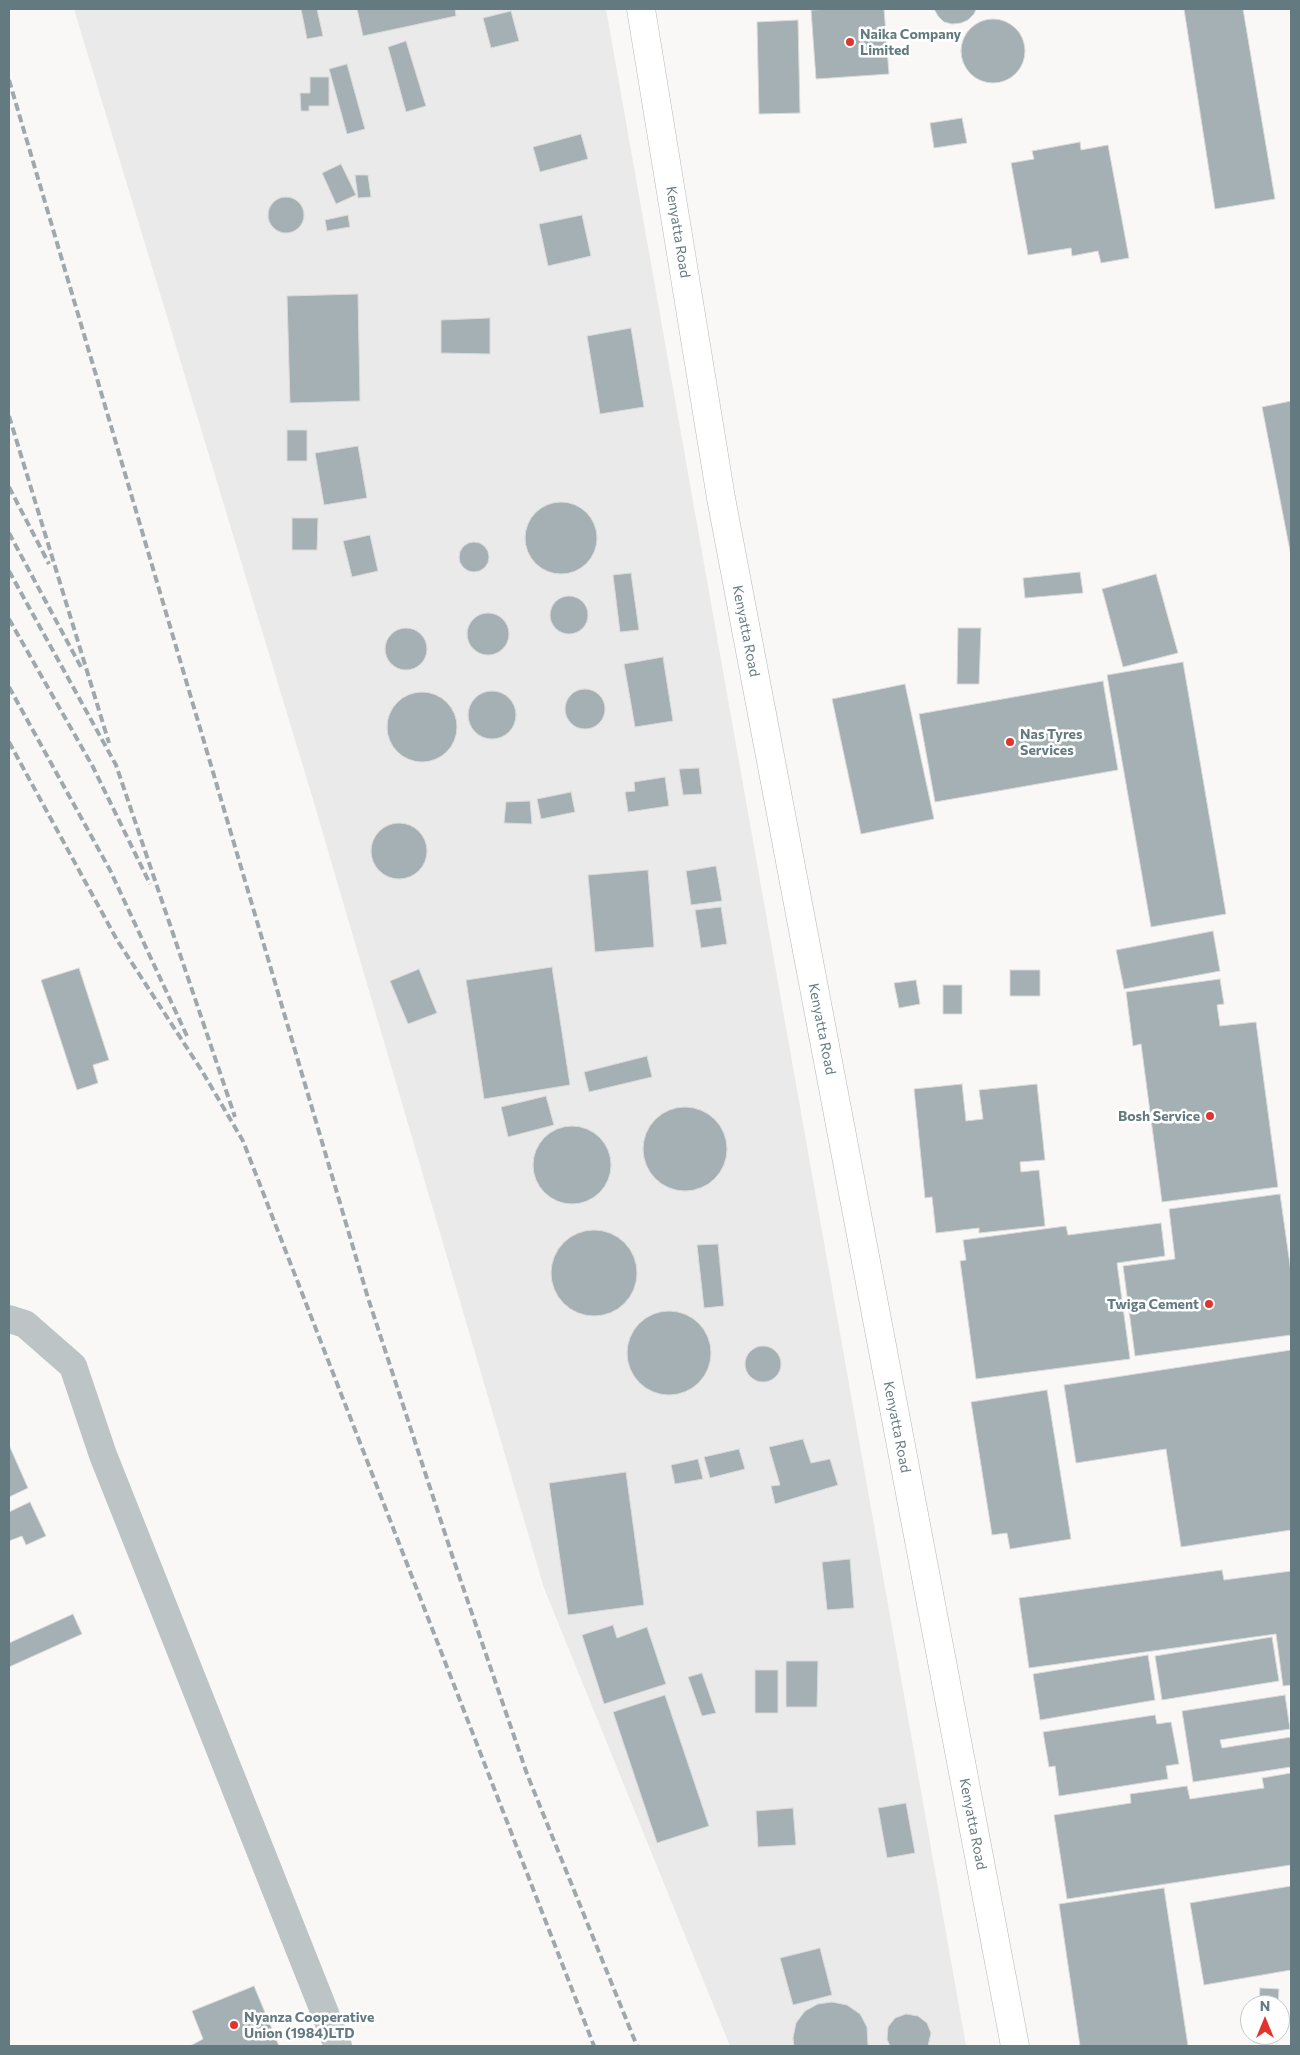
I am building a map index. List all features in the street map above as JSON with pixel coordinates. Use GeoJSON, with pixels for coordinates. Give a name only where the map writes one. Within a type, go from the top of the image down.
{"type":"FeatureCollection","features":[{"type":"Feature","properties":{"kind":"highway","name":"Kenyatta Road"},"geometry":{"type":"LineString","coordinates":[[642,9],[721,498],[1015,2046]]}},
{"type":"Feature","properties":{"kind":"street"},"geometry":{"type":"LineString","coordinates":[[9,1319],[25,1324],[73,1366],[103,1455],[338,2046]]}},
{"type":"Feature","properties":{"kind":"shaded area"},"geometry":{"type":"Polygon","coordinates":[[[74,9],[606,9],[966,2046],[730,2046],[544,1588],[312,796],[74,9]]]}},
{"type":"Feature","properties":{"kind":"building"},"geometry":{"type":"Polygon","coordinates":[[[301,9],[317,9],[323,36],[307,39],[301,9]]]}},
{"type":"Feature","properties":{"kind":"building"},"geometry":{"type":"Polygon","coordinates":[[[357,9],[455,9],[456,16],[363,36],[357,9]]]}},
{"type":"Feature","properties":{"kind":"building","name":"Naika Company Limited"},"geometry":{"type":"Polygon","coordinates":[[[884,9],[889,74],[816,79],[811,10],[884,9]]]}},
{"type":"Feature","properties":{"kind":"building"},"geometry":{"type":"Polygon","coordinates":[[[934,9],[976,9],[968,20],[952,24],[944,22],[934,9]]]}},
{"type":"Feature","properties":{"kind":"building"},"geometry":{"type":"Polygon","coordinates":[[[1184,9],[1243,9],[1275,199],[1215,209],[1184,9]]]}},
{"type":"Feature","properties":{"kind":"building"},"geometry":{"type":"Polygon","coordinates":[[[511,11],[519,41],[491,48],[483,18],[511,11]]]}},
{"type":"Feature","properties":{"kind":"building"},"geometry":{"type":"Polygon","coordinates":[[[993,19],[1005,22],[1016,28],[1022,39],[1025,51],[1022,63],[1016,74],[1005,80],[993,83],[981,80],[970,74],[964,63],[961,51],[964,39],[970,28],[981,22],[993,19]]]}},
{"type":"Feature","properties":{"kind":"building"},"geometry":{"type":"Polygon","coordinates":[[[798,20],[800,113],[759,114],[757,22],[798,20]]]}},
{"type":"Feature","properties":{"kind":"building"},"geometry":{"type":"Polygon","coordinates":[[[406,41],[426,106],[406,112],[388,47],[406,41]]]}},
{"type":"Feature","properties":{"kind":"building"},"geometry":{"type":"Polygon","coordinates":[[[347,64],[365,129],[347,134],[329,69],[347,64]]]}},
{"type":"Feature","properties":{"kind":"building"},"geometry":{"type":"Polygon","coordinates":[[[310,77],[329,77],[329,106],[309,106],[309,111],[301,111],[300,93],[310,93],[310,77]]]}},
{"type":"Feature","properties":{"kind":"building"},"geometry":{"type":"Polygon","coordinates":[[[962,118],[967,143],[934,148],[930,123],[962,118]]]}},
{"type":"Feature","properties":{"kind":"building"},"geometry":{"type":"Polygon","coordinates":[[[581,134],[588,159],[540,172],[533,147],[581,134]]]}},
{"type":"Feature","properties":{"kind":"building"},"geometry":{"type":"Polygon","coordinates":[[[1080,142],[1081,150],[1108,145],[1129,258],[1101,263],[1098,251],[1072,256],[1071,248],[1028,255],[1011,163],[1034,159],[1032,151],[1080,142]]]}},
{"type":"Feature","properties":{"kind":"building"},"geometry":{"type":"Polygon","coordinates":[[[341,164],[356,195],[336,204],[322,173],[341,164]]]}},
{"type":"Feature","properties":{"kind":"building"},"geometry":{"type":"Polygon","coordinates":[[[355,175],[368,175],[371,197],[358,198],[355,175]]]}},
{"type":"Feature","properties":{"kind":"building"},"geometry":{"type":"Polygon","coordinates":[[[286,197],[293,198],[299,202],[303,208],[303,222],[299,228],[293,232],[286,233],[279,232],[273,228],[269,222],[268,215],[269,208],[273,202],[279,198],[286,197]]]}},
{"type":"Feature","properties":{"kind":"building"},"geometry":{"type":"Polygon","coordinates":[[[348,215],[350,227],[327,231],[325,220],[348,215]]]}},
{"type":"Feature","properties":{"kind":"building"},"geometry":{"type":"Polygon","coordinates":[[[582,215],[591,256],[548,266],[539,224],[582,215]]]}},
{"type":"Feature","properties":{"kind":"building"},"geometry":{"type":"Polygon","coordinates":[[[358,294],[360,401],[290,403],[287,296],[358,294]]]}},
{"type":"Feature","properties":{"kind":"building"},"geometry":{"type":"Polygon","coordinates":[[[490,318],[490,354],[441,353],[441,320],[490,318]]]}},
{"type":"Feature","properties":{"kind":"building"},"geometry":{"type":"Polygon","coordinates":[[[631,328],[644,407],[600,414],[587,336],[631,328]]]}},
{"type":"Feature","properties":{"kind":"building"},"geometry":{"type":"Polygon","coordinates":[[[1291,401],[1291,556],[1262,407],[1291,401]]]}},
{"type":"Feature","properties":{"kind":"building"},"geometry":{"type":"Polygon","coordinates":[[[287,430],[307,430],[307,461],[287,461],[287,430]]]}},
{"type":"Feature","properties":{"kind":"building"},"geometry":{"type":"Polygon","coordinates":[[[358,446],[367,498],[324,505],[315,453],[358,446]]]}},
{"type":"Feature","properties":{"kind":"building"},"geometry":{"type":"Polygon","coordinates":[[[561,502],[581,508],[591,518],[597,538],[591,558],[581,568],[561,574],[541,568],[531,558],[525,538],[531,518],[541,508],[561,502]]]}},
{"type":"Feature","properties":{"kind":"building"},"geometry":{"type":"Polygon","coordinates":[[[292,518],[318,518],[317,550],[292,550],[292,518]]]}},
{"type":"Feature","properties":{"kind":"building"},"geometry":{"type":"Polygon","coordinates":[[[370,535],[378,571],[352,577],[343,541],[370,535]]]}},
{"type":"Feature","properties":{"kind":"building"},"geometry":{"type":"Polygon","coordinates":[[[474,542],[480,543],[488,551],[488,563],[480,571],[474,572],[468,571],[460,563],[459,557],[460,551],[468,543],[474,542]]]}},
{"type":"Feature","properties":{"kind":"building"},"geometry":{"type":"Polygon","coordinates":[[[1080,572],[1083,593],[1025,598],[1023,578],[1080,572]]]}},
{"type":"Feature","properties":{"kind":"building"},"geometry":{"type":"Polygon","coordinates":[[[631,573],[639,630],[620,632],[613,575],[631,573]]]}},
{"type":"Feature","properties":{"kind":"building"},"geometry":{"type":"Polygon","coordinates":[[[1156,574],[1178,653],[1123,667],[1102,589],[1156,574]]]}},
{"type":"Feature","properties":{"kind":"building"},"geometry":{"type":"Polygon","coordinates":[[[569,596],[583,601],[588,615],[583,629],[569,634],[555,629],[550,615],[555,601],[569,596]]]}},
{"type":"Feature","properties":{"kind":"building"},"geometry":{"type":"Polygon","coordinates":[[[488,613],[503,619],[509,634],[503,649],[488,655],[473,649],[467,634],[473,619],[488,613]]]}},
{"type":"Feature","properties":{"kind":"building"},"geometry":{"type":"Polygon","coordinates":[[[406,628],[421,634],[427,649],[421,664],[406,670],[391,664],[385,649],[391,634],[406,628]]]}},
{"type":"Feature","properties":{"kind":"building"},"geometry":{"type":"Polygon","coordinates":[[[958,628],[981,628],[979,684],[957,684],[958,628]]]}},
{"type":"Feature","properties":{"kind":"building"},"geometry":{"type":"Polygon","coordinates":[[[663,657],[673,721],[635,727],[624,664],[663,657]]]}},
{"type":"Feature","properties":{"kind":"building"},"geometry":{"type":"Polygon","coordinates":[[[1183,662],[1226,914],[1151,927],[1107,675],[1183,662]]]}},
{"type":"Feature","properties":{"kind":"building"},"geometry":{"type":"Polygon","coordinates":[[[1103,681],[1118,770],[935,802],[919,714],[1103,681]]]}},
{"type":"Feature","properties":{"kind":"building"},"geometry":{"type":"Polygon","coordinates":[[[905,684],[934,819],[861,834],[832,699],[905,684]]]}},
{"type":"Feature","properties":{"kind":"building"},"geometry":{"type":"Polygon","coordinates":[[[589,689],[596,692],[602,698],[605,709],[604,717],[596,726],[589,729],[581,729],[574,726],[566,717],[565,705],[568,698],[577,690],[589,689]]]}},
{"type":"Feature","properties":{"kind":"building"},"geometry":{"type":"Polygon","coordinates":[[[492,691],[501,693],[509,698],[514,706],[516,715],[514,724],[509,732],[501,737],[492,739],[483,737],[475,732],[470,724],[468,715],[470,706],[475,698],[483,693],[492,691]]]}},
{"type":"Feature","properties":{"kind":"building"},"geometry":{"type":"Polygon","coordinates":[[[422,692],[435,695],[447,702],[454,714],[457,727],[454,740],[447,752],[435,759],[422,762],[409,759],[397,752],[390,740],[387,727],[390,714],[397,702],[409,695],[422,692]]]}},
{"type":"Feature","properties":{"kind":"building"},"geometry":{"type":"Polygon","coordinates":[[[699,768],[702,794],[683,795],[679,769],[699,768]]]}},
{"type":"Feature","properties":{"kind":"building"},"geometry":{"type":"Polygon","coordinates":[[[665,777],[669,806],[628,812],[625,792],[635,791],[634,782],[665,777]]]}},
{"type":"Feature","properties":{"kind":"building"},"geometry":{"type":"Polygon","coordinates":[[[571,792],[575,812],[541,819],[537,799],[571,792]]]}},
{"type":"Feature","properties":{"kind":"building"},"geometry":{"type":"Polygon","coordinates":[[[530,801],[532,824],[504,823],[506,802],[530,801]]]}},
{"type":"Feature","properties":{"kind":"building"},"geometry":{"type":"Polygon","coordinates":[[[394,823],[404,823],[419,831],[425,840],[427,851],[425,862],[419,871],[404,879],[394,879],[383,874],[376,867],[371,856],[371,846],[376,835],[383,828],[394,823]]]}},
{"type":"Feature","properties":{"kind":"building"},"geometry":{"type":"Polygon","coordinates":[[[716,866],[722,901],[691,905],[686,871],[716,866]]]}},
{"type":"Feature","properties":{"kind":"building"},"geometry":{"type":"Polygon","coordinates":[[[648,870],[654,947],[595,952],[588,875],[648,870]]]}},
{"type":"Feature","properties":{"kind":"building"},"geometry":{"type":"Polygon","coordinates":[[[721,907],[727,944],[701,948],[695,910],[721,907]]]}},
{"type":"Feature","properties":{"kind":"building"},"geometry":{"type":"Polygon","coordinates":[[[1213,931],[1220,971],[1124,989],[1116,950],[1213,931]]]}},
{"type":"Feature","properties":{"kind":"building"},"geometry":{"type":"Polygon","coordinates":[[[552,967],[570,1085],[484,1099],[466,980],[552,967]]]}},
{"type":"Feature","properties":{"kind":"building"},"geometry":{"type":"Polygon","coordinates":[[[79,968],[109,1060],[93,1065],[98,1083],[77,1090],[41,980],[79,968]]]}},
{"type":"Feature","properties":{"kind":"building"},"geometry":{"type":"Polygon","coordinates":[[[419,969],[437,1013],[408,1024],[390,981],[419,969]]]}},
{"type":"Feature","properties":{"kind":"building"},"geometry":{"type":"Polygon","coordinates":[[[1010,970],[1040,970],[1040,996],[1010,996],[1010,970]]]}},
{"type":"Feature","properties":{"kind":"building","name":"Bosh Service"},"geometry":{"type":"Polygon","coordinates":[[[1220,979],[1224,1004],[1217,1005],[1220,1026],[1256,1022],[1278,1187],[1162,1202],[1141,1044],[1133,1046],[1126,992],[1220,979]]]}},
{"type":"Feature","properties":{"kind":"building"},"geometry":{"type":"Polygon","coordinates":[[[916,980],[920,1004],[899,1008],[894,983],[916,980]]]}},
{"type":"Feature","properties":{"kind":"building"},"geometry":{"type":"Polygon","coordinates":[[[943,985],[962,985],[962,1014],[943,1014],[943,985]]]}},
{"type":"Feature","properties":{"kind":"building"},"geometry":{"type":"Polygon","coordinates":[[[647,1056],[652,1077],[589,1092],[584,1072],[647,1056]]]}},
{"type":"Feature","properties":{"kind":"building"},"geometry":{"type":"Polygon","coordinates":[[[962,1084],[966,1121],[983,1119],[979,1090],[1037,1084],[1045,1160],[1020,1162],[1021,1172],[1039,1170],[1045,1226],[979,1233],[979,1228],[936,1233],[932,1197],[925,1198],[914,1089],[962,1084]]]}},
{"type":"Feature","properties":{"kind":"building"},"geometry":{"type":"Polygon","coordinates":[[[546,1096],[554,1125],[508,1137],[501,1107],[546,1096]]]}},
{"type":"Feature","properties":{"kind":"building"},"geometry":{"type":"Polygon","coordinates":[[[685,1107],[708,1114],[720,1126],[727,1149],[720,1172],[708,1184],[685,1191],[662,1184],[650,1172],[643,1149],[650,1126],[662,1114],[685,1107]]]}},
{"type":"Feature","properties":{"kind":"building"},"geometry":{"type":"Polygon","coordinates":[[[572,1126],[587,1129],[600,1137],[608,1150],[611,1165],[608,1180],[600,1193],[587,1201],[572,1204],[557,1201],[544,1193],[536,1180],[533,1165],[536,1150],[544,1137],[557,1129],[572,1126]]]}},
{"type":"Feature","properties":{"kind":"building","name":"Twiga Cement"},"geometry":{"type":"Polygon","coordinates":[[[1280,1194],[1291,1272],[1291,1335],[1135,1356],[1123,1266],[1175,1259],[1169,1209],[1280,1194]]]}},
{"type":"Feature","properties":{"kind":"building"},"geometry":{"type":"Polygon","coordinates":[[[1161,1223],[1165,1256],[1117,1263],[1130,1359],[976,1379],[960,1261],[966,1260],[963,1240],[1066,1226],[1068,1235],[1161,1223]]]}},
{"type":"Feature","properties":{"kind":"building"},"geometry":{"type":"Polygon","coordinates":[[[594,1230],[610,1234],[624,1243],[633,1257],[637,1273],[633,1289],[624,1303],[610,1312],[594,1316],[578,1312],[564,1303],[555,1289],[551,1273],[555,1257],[564,1243],[578,1234],[594,1230]]]}},
{"type":"Feature","properties":{"kind":"building"},"geometry":{"type":"Polygon","coordinates":[[[718,1244],[724,1306],[704,1308],[697,1245],[718,1244]]]}},
{"type":"Feature","properties":{"kind":"building"},"geometry":{"type":"Polygon","coordinates":[[[669,1311],[692,1318],[704,1330],[711,1353],[704,1376],[692,1388],[669,1395],[646,1388],[634,1376],[627,1353],[634,1330],[646,1318],[669,1311]]]}},
{"type":"Feature","properties":{"kind":"building"},"geometry":{"type":"Polygon","coordinates":[[[763,1346],[770,1347],[776,1351],[780,1357],[780,1371],[776,1377],[770,1381],[763,1382],[756,1381],[750,1377],[746,1371],[745,1364],[746,1357],[750,1351],[756,1347],[763,1346]]]}},
{"type":"Feature","properties":{"kind":"building"},"geometry":{"type":"Polygon","coordinates":[[[1291,1350],[1291,1530],[1181,1547],[1166,1449],[1076,1463],[1064,1385],[1291,1350]]]}},
{"type":"Feature","properties":{"kind":"building"},"geometry":{"type":"Polygon","coordinates":[[[1047,1390],[1071,1539],[1010,1549],[1007,1533],[992,1535],[971,1402],[1047,1390]]]}},
{"type":"Feature","properties":{"kind":"building"},"geometry":{"type":"Polygon","coordinates":[[[803,1439],[811,1463],[830,1459],[838,1485],[775,1504],[771,1486],[780,1485],[769,1447],[803,1439]]]}},
{"type":"Feature","properties":{"kind":"building"},"geometry":{"type":"Polygon","coordinates":[[[9,1445],[28,1488],[9,1497],[9,1445]]]}},
{"type":"Feature","properties":{"kind":"building"},"geometry":{"type":"Polygon","coordinates":[[[739,1449],[745,1469],[710,1478],[704,1457],[739,1449]]]}},
{"type":"Feature","properties":{"kind":"building"},"geometry":{"type":"Polygon","coordinates":[[[698,1459],[703,1479],[675,1484],[671,1465],[698,1459]]]}},
{"type":"Feature","properties":{"kind":"building"},"geometry":{"type":"Polygon","coordinates":[[[626,1472],[644,1605],[568,1615],[549,1483],[626,1472]]]}},
{"type":"Feature","properties":{"kind":"building"},"geometry":{"type":"Polygon","coordinates":[[[30,1502],[46,1536],[26,1545],[22,1536],[9,1541],[9,1512],[30,1502]]]}},
{"type":"Feature","properties":{"kind":"building"},"geometry":{"type":"Polygon","coordinates":[[[850,1559],[854,1608],[827,1610],[822,1562],[850,1559]]]}},
{"type":"Feature","properties":{"kind":"building"},"geometry":{"type":"Polygon","coordinates":[[[1222,1570],[1224,1580],[1291,1571],[1291,1685],[1283,1686],[1276,1634],[1029,1668],[1019,1598],[1222,1570]]]}},
{"type":"Feature","properties":{"kind":"building"},"geometry":{"type":"Polygon","coordinates":[[[73,1614],[82,1634],[9,1667],[9,1643],[73,1614]]]}},
{"type":"Feature","properties":{"kind":"building"},"geometry":{"type":"Polygon","coordinates":[[[613,1625],[617,1638],[647,1627],[666,1684],[604,1704],[582,1635],[613,1625]]]}},
{"type":"Feature","properties":{"kind":"building"},"geometry":{"type":"Polygon","coordinates":[[[1272,1637],[1279,1681],[1162,1700],[1155,1656],[1272,1637]]]}},
{"type":"Feature","properties":{"kind":"building"},"geometry":{"type":"Polygon","coordinates":[[[1148,1655],[1155,1700],[1040,1720],[1033,1674],[1148,1655]]]}},
{"type":"Feature","properties":{"kind":"building"},"geometry":{"type":"Polygon","coordinates":[[[786,1661],[818,1661],[817,1707],[786,1707],[786,1661]]]}},
{"type":"Feature","properties":{"kind":"building"},"geometry":{"type":"Polygon","coordinates":[[[755,1670],[778,1670],[778,1713],[755,1713],[755,1670]]]}},
{"type":"Feature","properties":{"kind":"building"},"geometry":{"type":"Polygon","coordinates":[[[702,1673],[716,1713],[702,1716],[688,1677],[702,1673]]]}},
{"type":"Feature","properties":{"kind":"building"},"geometry":{"type":"Polygon","coordinates":[[[665,1695],[709,1826],[657,1843],[613,1712],[665,1695]]]}},
{"type":"Feature","properties":{"kind":"building"},"geometry":{"type":"Polygon","coordinates":[[[1285,1695],[1290,1729],[1220,1740],[1222,1748],[1291,1737],[1291,1767],[1193,1782],[1182,1711],[1285,1695]]]}},
{"type":"Feature","properties":{"kind":"building"},"geometry":{"type":"Polygon","coordinates":[[[1155,1715],[1157,1724],[1171,1722],[1179,1764],[1166,1766],[1168,1779],[1059,1796],[1055,1766],[1049,1767],[1043,1732],[1155,1715]]]}},
{"type":"Feature","properties":{"kind":"building"},"geometry":{"type":"Polygon","coordinates":[[[1291,1773],[1291,1865],[1067,1899],[1054,1815],[1131,1803],[1130,1794],[1187,1786],[1190,1799],[1264,1788],[1262,1778],[1291,1773]]]}},
{"type":"Feature","properties":{"kind":"building"},"geometry":{"type":"Polygon","coordinates":[[[906,1803],[915,1853],[887,1858],[878,1808],[906,1803]]]}},
{"type":"Feature","properties":{"kind":"building"},"geometry":{"type":"Polygon","coordinates":[[[793,1808],[796,1845],[758,1847],[756,1811],[793,1808]]]}},
{"type":"Feature","properties":{"kind":"building"},"geometry":{"type":"Polygon","coordinates":[[[1291,1886],[1291,1970],[1204,1985],[1190,1903],[1291,1886]]]}},
{"type":"Feature","properties":{"kind":"building"},"geometry":{"type":"Polygon","coordinates":[[[1164,1888],[1188,2046],[1080,2046],[1059,1904],[1164,1888]]]}},
{"type":"Feature","properties":{"kind":"building"},"geometry":{"type":"Polygon","coordinates":[[[820,1948],[832,1995],[793,2005],[780,1958],[820,1948]]]}},
{"type":"Feature","properties":{"kind":"building","name":"Nyanza Cooperative Union (1984)LTD"},"geometry":{"type":"Polygon","coordinates":[[[254,1986],[279,2046],[190,2046],[203,2039],[192,2011],[254,1986]]]}},
{"type":"Feature","properties":{"kind":"building"},"geometry":{"type":"Polygon","coordinates":[[[1260,1988],[1279,1989],[1279,1995],[1260,1995],[1260,1988]]]}},
{"type":"Feature","properties":{"kind":"building"},"geometry":{"type":"Polygon","coordinates":[[[832,2002],[847,2005],[860,2014],[867,2027],[868,2046],[794,2046],[793,2038],[796,2023],[805,2011],[818,2004],[832,2002]]]}},
{"type":"Feature","properties":{"kind":"building"},"geometry":{"type":"Polygon","coordinates":[[[906,2014],[918,2016],[927,2023],[931,2033],[928,2046],[890,2046],[887,2039],[888,2027],[895,2018],[906,2014]]]}},
{"type":"Feature","properties":{"kind":"railway"},"geometry":{"type":"LineString","coordinates":[[9,80],[368,1298],[454,1561],[527,1774],[637,2046]]}},
{"type":"Feature","properties":{"kind":"railway"},"geometry":{"type":"LineString","coordinates":[[9,416],[109,743]]}},
{"type":"Feature","properties":{"kind":"railway"},"geometry":{"type":"LineString","coordinates":[[9,487],[49,564]]}},
{"type":"Feature","properties":{"kind":"railway"},"geometry":{"type":"LineString","coordinates":[[9,533],[82,669]]}},
{"type":"Feature","properties":{"kind":"railway"},"geometry":{"type":"LineString","coordinates":[[9,571],[116,765],[235,1117]]}},
{"type":"Feature","properties":{"kind":"railway"},"geometry":{"type":"LineString","coordinates":[[9,619],[93,767],[150,884]]}},
{"type":"Feature","properties":{"kind":"railway"},"geometry":{"type":"LineString","coordinates":[[9,687],[110,870],[187,1036]]}},
{"type":"Feature","properties":{"kind":"railway"},"geometry":{"type":"LineString","coordinates":[[9,742],[117,940],[202,1071],[243,1141],[594,2046]]}},
{"type":"Feature","properties":{"kind":"place","name":"Naika Company Limited"},"geometry":{"type":"Point","coordinates":[850,42]}},
{"type":"Feature","properties":{"kind":"place","name":"Nas Tyres Services"},"geometry":{"type":"Point","coordinates":[1010,742]}},
{"type":"Feature","properties":{"kind":"place","name":"Bosh Service"},"geometry":{"type":"Point","coordinates":[1210,1116]}},
{"type":"Feature","properties":{"kind":"place","name":"Twiga Cement"},"geometry":{"type":"Point","coordinates":[1209,1304]}},
{"type":"Feature","properties":{"kind":"place","name":"Nyanza Cooperative Union (1984)LTD"},"geometry":{"type":"Point","coordinates":[234,2025]}}]}
